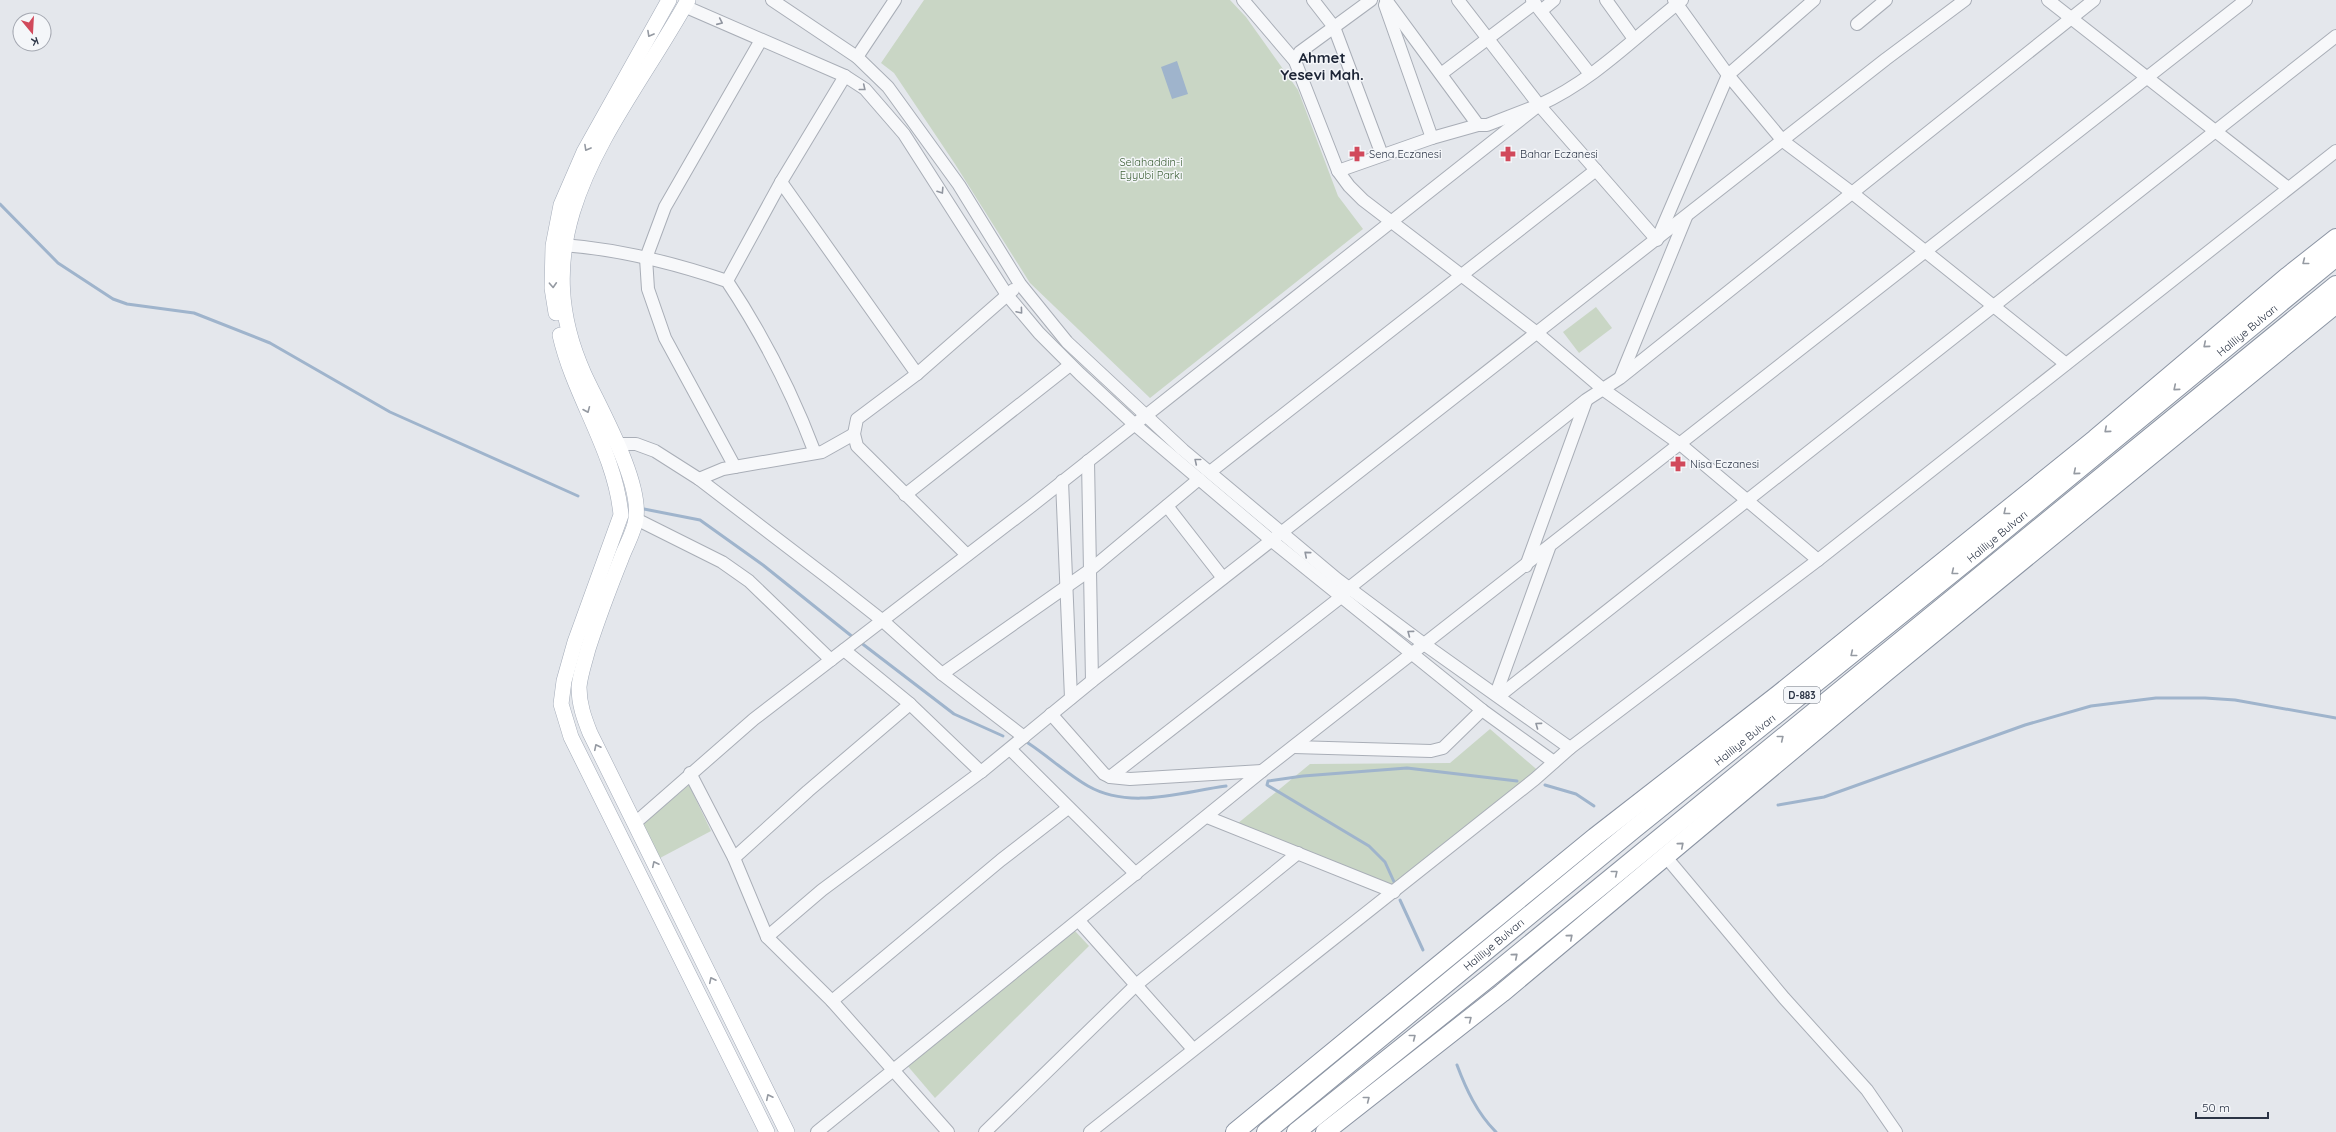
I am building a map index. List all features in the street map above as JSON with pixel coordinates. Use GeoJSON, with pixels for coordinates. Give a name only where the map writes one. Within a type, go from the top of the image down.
{"type":"FeatureCollection","features":[{"type":"Feature","properties":{"kind":"highway"},"geometry":{"type":"LineString","coordinates":[[1235,1132],[1595,838],[1779,694],[2095,439],[2276,286],[2336,238]]}},
{"type":"Feature","properties":{"kind":"highway","name":"Haliliye Bulvarı"},"geometry":{"type":"LineString","coordinates":[[1266,1132],[1384,1032],[1960,567],[2336,257]]}},
{"type":"Feature","properties":{"kind":"highway","name":"Haliliye Bulvarı"},"geometry":{"type":"LineString","coordinates":[[1296,1132],[1491,976],[1649,845],[2336,285]]}},
{"type":"Feature","properties":{"kind":"highway"},"geometry":{"type":"LineString","coordinates":[[1325,1132],[1502,993],[1821,726],[2336,304]]}},
{"type":"Feature","properties":{"kind":"highway"},"geometry":{"type":"LineString","coordinates":[[1634,829],[1779,694]]}},
{"type":"Feature","properties":{"kind":"highway"},"geometry":{"type":"LineString","coordinates":[[1649,845],[1821,726]]}},
{"type":"Feature","properties":{"kind":"highway"},"geometry":{"type":"LineString","coordinates":[[1240,1132],[1384,1032]]}},
{"type":"Feature","properties":{"kind":"highway"},"geometry":{"type":"LineString","coordinates":[[1316,1132],[1395,1052]]}},
{"type":"Feature","properties":{"kind":"main road"},"geometry":{"type":"LineString","coordinates":[[669,0],[584,152],[561,205],[555,229],[552,288],[562,345],[568,364],[611,464],[620,497],[621,515],[575,642],[564,681],[561,704],[571,737],[766,1132]]}},
{"type":"Feature","properties":{"kind":"main road"},"geometry":{"type":"LineString","coordinates":[[686,3],[587,170],[570,215],[563,245],[564,300],[572,344],[617,444],[631,486],[636,519],[597,620],[579,686],[583,716],[787,1132]]}},
{"type":"Feature","properties":{"kind":"street"},"geometry":{"type":"LineString","coordinates":[[772,0],[787,4],[857,57],[888,87],[959,184],[1020,284],[1067,342],[1146,413],[1183,450],[1282,533],[1413,655],[1482,710],[1554,762]]}},
{"type":"Feature","properties":{"kind":"street"},"geometry":{"type":"LineString","coordinates":[[857,57],[896,0]]}},
{"type":"Feature","properties":{"kind":"street"},"geometry":{"type":"LineString","coordinates":[[1243,0],[1295,61],[1338,171],[1349,186],[1363,200],[1461,277],[1537,334],[1604,390],[1680,444],[1818,560]]}},
{"type":"Feature","properties":{"kind":"street"},"geometry":{"type":"LineString","coordinates":[[1313,0],[1334,27],[1382,155]]}},
{"type":"Feature","properties":{"kind":"street"},"geometry":{"type":"LineString","coordinates":[[1295,61],[1300,52],[1372,0]]}},
{"type":"Feature","properties":{"kind":"street"},"geometry":{"type":"LineString","coordinates":[[1385,0],[1478,124]]}},
{"type":"Feature","properties":{"kind":"street"},"geometry":{"type":"LineString","coordinates":[[1385,0],[1432,138]]}},
{"type":"Feature","properties":{"kind":"street"},"geometry":{"type":"LineString","coordinates":[[1458,0],[1539,105],[1657,240]]}},
{"type":"Feature","properties":{"kind":"street"},"geometry":{"type":"LineString","coordinates":[[1441,74],[1536,5],[1554,0]]}},
{"type":"Feature","properties":{"kind":"street"},"geometry":{"type":"LineString","coordinates":[[1606,0],[1634,39]]}},
{"type":"Feature","properties":{"kind":"street"},"geometry":{"type":"LineString","coordinates":[[1657,240],[1728,75],[1814,0]]}},
{"type":"Feature","properties":{"kind":"street"},"geometry":{"type":"LineString","coordinates":[[1856,24],[1886,0]]}},
{"type":"Feature","properties":{"kind":"street"},"geometry":{"type":"LineString","coordinates":[[767,937],[822,890],[981,772],[1092,681],[1271,540],[1282,533],[1537,334],[1886,59],[1965,0]]}},
{"type":"Feature","properties":{"kind":"street"},"geometry":{"type":"LineString","coordinates":[[2048,0],[2070,19],[2288,188]]}},
{"type":"Feature","properties":{"kind":"street"},"geometry":{"type":"LineString","coordinates":[[1110,777],[1586,400],[1604,390],[1620,378],[1851,192],[2094,0]]}},
{"type":"Feature","properties":{"kind":"street"},"geometry":{"type":"LineString","coordinates":[[817,1132],[1079,922],[1262,771],[1413,655],[1424,644],[1549,548],[1924,251],[2246,0]]}},
{"type":"Feature","properties":{"kind":"street"},"geometry":{"type":"LineString","coordinates":[[1338,171],[1432,138],[1478,124],[1487,125],[1553,99],[1590,74],[1678,1],[1728,75],[1783,141],[1851,192],[2066,364]]}},
{"type":"Feature","properties":{"kind":"street"},"geometry":{"type":"LineString","coordinates":[[686,3],[761,40],[845,76],[865,89],[904,134],[1006,295],[1039,333],[1070,365],[1134,424],[1271,540],[1345,592],[1498,695],[1570,748]]}},
{"type":"Feature","properties":{"kind":"street"},"geometry":{"type":"LineString","coordinates":[[1536,5],[1590,74]]}},
{"type":"Feature","properties":{"kind":"street"},"geometry":{"type":"LineString","coordinates":[[1498,695],[2336,36]]}},
{"type":"Feature","properties":{"kind":"street"},"geometry":{"type":"LineString","coordinates":[[735,467],[662,331],[648,289],[646,258],[665,207],[761,40]]}},
{"type":"Feature","properties":{"kind":"street"},"geometry":{"type":"LineString","coordinates":[[727,280],[781,182],[845,76]]}},
{"type":"Feature","properties":{"kind":"street"},"geometry":{"type":"LineString","coordinates":[[635,823],[690,773],[754,719],[883,622],[1088,461],[1146,413],[1392,222],[1539,105]]}},
{"type":"Feature","properties":{"kind":"street"},"geometry":{"type":"LineString","coordinates":[[1090,1132],[1193,1049],[1394,892],[1535,779],[1570,748],[1818,560],[2288,188],[2336,152]]}},
{"type":"Feature","properties":{"kind":"street"},"geometry":{"type":"LineString","coordinates":[[1210,472],[1596,170]]}},
{"type":"Feature","properties":{"kind":"street"},"geometry":{"type":"LineString","coordinates":[[781,182],[917,374]]}},
{"type":"Feature","properties":{"kind":"street"},"geometry":{"type":"LineString","coordinates":[[1620,378],[1687,216]]}},
{"type":"Feature","properties":{"kind":"street"},"geometry":{"type":"LineString","coordinates":[[563,245],[608,250],[646,258],[727,280],[752,318],[797,405],[815,453]]}},
{"type":"Feature","properties":{"kind":"street"},"geometry":{"type":"LineString","coordinates":[[967,555],[857,446],[854,434],[857,419],[917,374],[1020,284]]}},
{"type":"Feature","properties":{"kind":"street"},"geometry":{"type":"LineString","coordinates":[[905,495],[1070,365]]}},
{"type":"Feature","properties":{"kind":"street"},"geometry":{"type":"LineString","coordinates":[[1526,566],[1586,400]]}},
{"type":"Feature","properties":{"kind":"street"},"geometry":{"type":"LineString","coordinates":[[699,479],[723,469],[822,452],[854,434]]}},
{"type":"Feature","properties":{"kind":"street"},"geometry":{"type":"LineString","coordinates":[[617,444],[636,444],[655,451],[699,479],[883,622],[942,674],[1024,737]]}},
{"type":"Feature","properties":{"kind":"street"},"geometry":{"type":"LineString","coordinates":[[1088,461],[1092,681]]}},
{"type":"Feature","properties":{"kind":"street"},"geometry":{"type":"LineString","coordinates":[[942,674],[1090,570],[1198,479]]}},
{"type":"Feature","properties":{"kind":"street"},"geometry":{"type":"LineString","coordinates":[[1062,481],[1071,698]]}},
{"type":"Feature","properties":{"kind":"street"},"geometry":{"type":"LineString","coordinates":[[1167,506],[1223,578]]}},
{"type":"Feature","properties":{"kind":"street"},"geometry":{"type":"LineString","coordinates":[[636,519],[722,562],[749,581],[831,660]]}},
{"type":"Feature","properties":{"kind":"street"},"geometry":{"type":"LineString","coordinates":[[1498,695],[1549,548]]}},
{"type":"Feature","properties":{"kind":"street"},"geometry":{"type":"LineString","coordinates":[[847,648],[910,704],[981,772]]}},
{"type":"Feature","properties":{"kind":"street"},"geometry":{"type":"LineString","coordinates":[[734,858],[808,791],[910,704]]}},
{"type":"Feature","properties":{"kind":"street"},"geometry":{"type":"LineString","coordinates":[[1294,747],[1431,751],[1442,748],[1482,710]]}},
{"type":"Feature","properties":{"kind":"street"},"geometry":{"type":"LineString","coordinates":[[1052,714],[1104,774],[1110,777],[1130,779],[1262,771]]}},
{"type":"Feature","properties":{"kind":"street"},"geometry":{"type":"LineString","coordinates":[[1010,749],[1136,874]]}},
{"type":"Feature","properties":{"kind":"street"},"geometry":{"type":"LineString","coordinates":[[690,773],[734,858],[767,937],[832,1001],[892,1071],[948,1132]]}},
{"type":"Feature","properties":{"kind":"street"},"geometry":{"type":"LineString","coordinates":[[832,1001],[1001,860],[1068,808]]}},
{"type":"Feature","properties":{"kind":"street"},"geometry":{"type":"LineString","coordinates":[[1207,817],[1394,892]]}},
{"type":"Feature","properties":{"kind":"street"},"geometry":{"type":"LineString","coordinates":[[985,1132],[1136,985],[1298,853]]}},
{"type":"Feature","properties":{"kind":"street"},"geometry":{"type":"LineString","coordinates":[[1666,857],[1784,998],[1867,1090],[1896,1132]]}},
{"type":"Feature","properties":{"kind":"street"},"geometry":{"type":"LineString","coordinates":[[1079,922],[1193,1049]]}},
{"type":"Feature","properties":{"kind":"green space","name":"Selahaddin-i Eyyubi Parkı"},"geometry":{"type":"Polygon","coordinates":[[[924,0],[1230,0],[1246,17],[1298,90],[1338,196],[1363,229],[1150,398],[1030,283],[955,164],[894,73],[881,63],[924,0]]]}},
{"type":"Feature","properties":{"kind":"green space"},"geometry":{"type":"Polygon","coordinates":[[[1596,307],[1612,328],[1579,353],[1563,332],[1596,307]]]}},
{"type":"Feature","properties":{"kind":"green space"},"geometry":{"type":"Polygon","coordinates":[[[1490,729],[1542,774],[1396,886],[1237,824],[1310,764],[1450,763],[1490,729]]]}},
{"type":"Feature","properties":{"kind":"green space"},"geometry":{"type":"Polygon","coordinates":[[[689,785],[711,831],[660,858],[643,824],[689,785]]]}},
{"type":"Feature","properties":{"kind":"green space"},"geometry":{"type":"Polygon","coordinates":[[[1075,931],[1089,946],[935,1098],[906,1064],[1075,931]]]}},
{"type":"Feature","properties":{"kind":"water"},"geometry":{"type":"Polygon","coordinates":[[[1177,61],[1188,94],[1172,99],[1161,67],[1177,61]]]}},
{"type":"Feature","properties":{"kind":"waterway"},"geometry":{"type":"LineString","coordinates":[[0,204],[58,263],[113,299],[127,304],[194,313],[270,343],[390,412],[578,496]]}},
{"type":"Feature","properties":{"kind":"waterway"},"geometry":{"type":"LineString","coordinates":[[644,509],[700,520],[763,565],[854,638]]}},
{"type":"Feature","properties":{"kind":"waterway"},"geometry":{"type":"LineString","coordinates":[[860,642],[954,714],[1003,736]]}},
{"type":"Feature","properties":{"kind":"waterway"},"geometry":{"type":"LineString","coordinates":[[1778,805],[1824,797],[2025,725],[2091,706],[2156,698],[2205,698],[2235,700],[2336,718]]}},
{"type":"Feature","properties":{"kind":"waterway"},"geometry":{"type":"LineString","coordinates":[[1028,743],[1088,786],[1104,793],[1121,797],[1156,797],[1226,786]]}},
{"type":"Feature","properties":{"kind":"waterway"},"geometry":{"type":"LineString","coordinates":[[1395,884],[1385,862],[1369,846],[1267,785],[1268,781],[1303,776],[1407,768],[1517,781]]}},
{"type":"Feature","properties":{"kind":"waterway"},"geometry":{"type":"LineString","coordinates":[[1545,785],[1576,794],[1594,806]]}},
{"type":"Feature","properties":{"kind":"waterway"},"geometry":{"type":"LineString","coordinates":[[1400,900],[1423,950]]}},
{"type":"Feature","properties":{"kind":"waterway"},"geometry":{"type":"LineString","coordinates":[[1457,1065],[1464,1083],[1478,1109],[1496,1132]]}},
{"type":"Feature","properties":{"kind":"place","name":"Sena Eczanesi"},"geometry":{"type":"Point","coordinates":[1357,154]}},
{"type":"Feature","properties":{"kind":"place","name":"Bahar Eczanesi"},"geometry":{"type":"Point","coordinates":[1508,154]}},
{"type":"Feature","properties":{"kind":"place","name":"Nisa Eczanesi"},"geometry":{"type":"Point","coordinates":[1678,464]}},
{"type":"Feature","properties":{"kind":"district","name":"Ahmet Yesevi Mah."},"geometry":{"type":"Point","coordinates":[1322,66]}}]}
